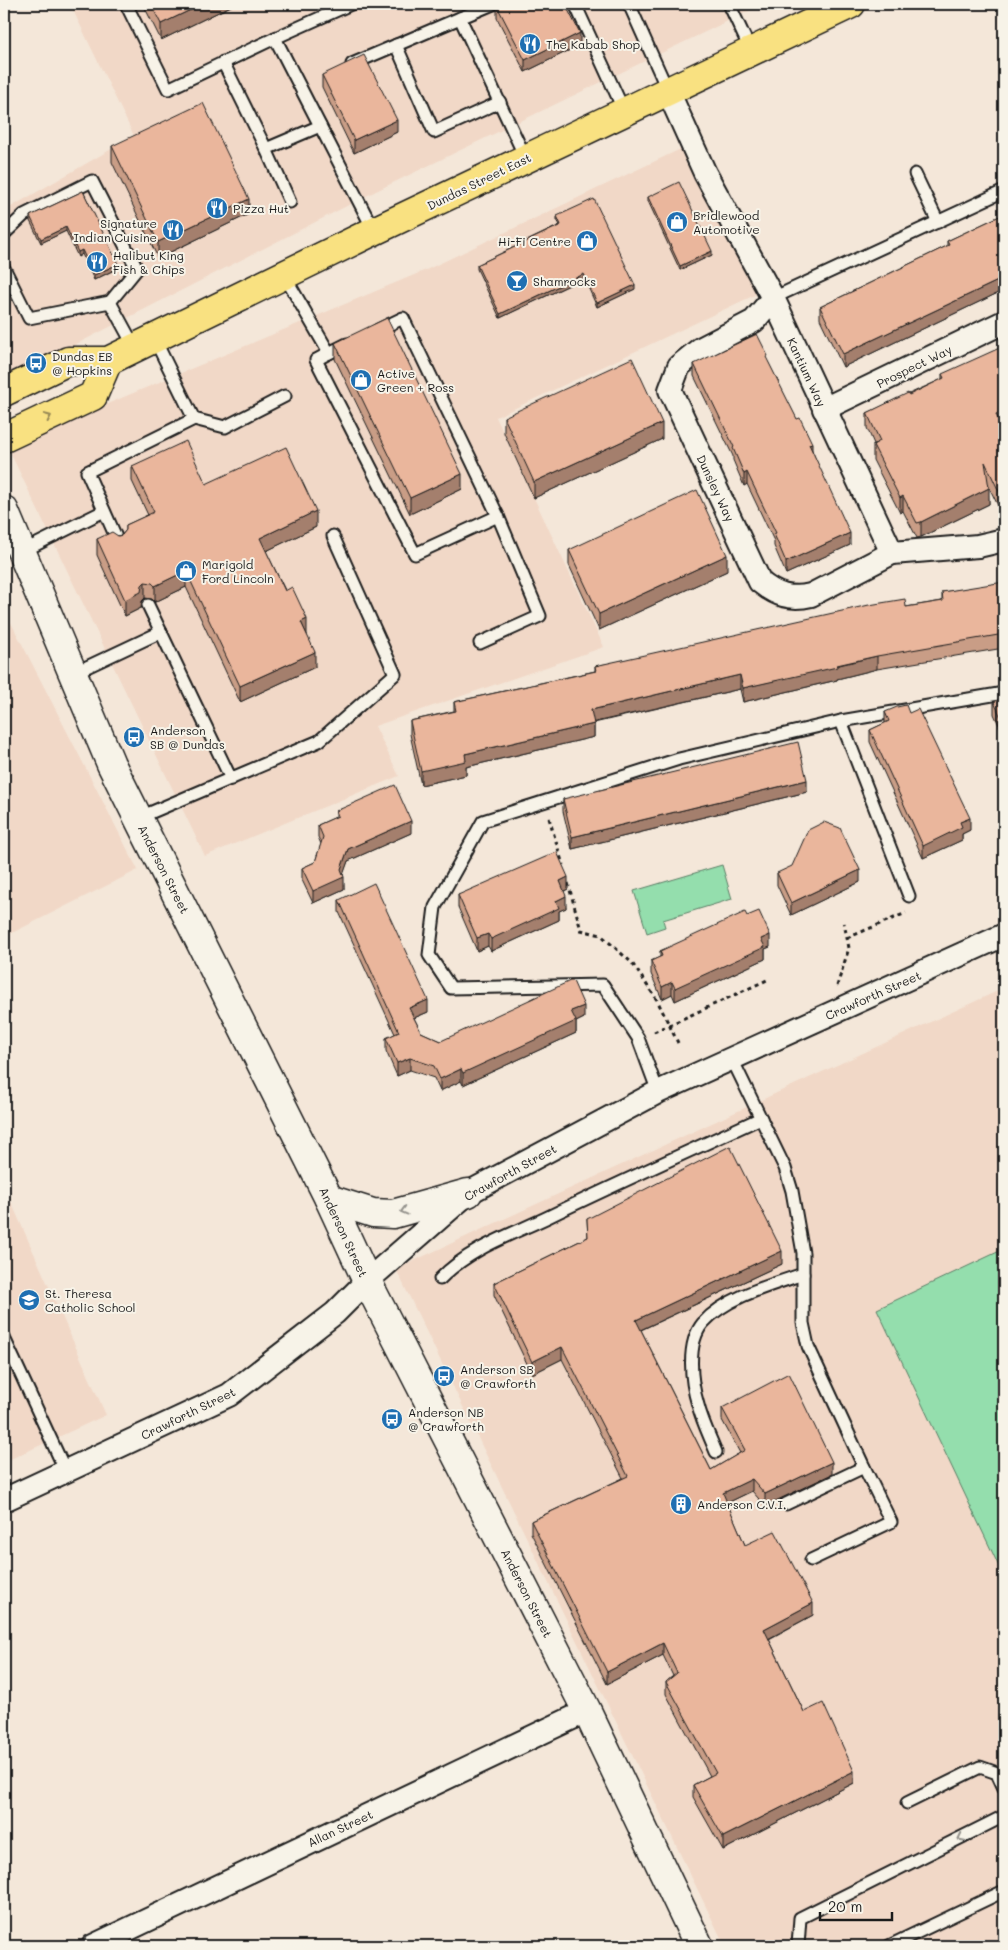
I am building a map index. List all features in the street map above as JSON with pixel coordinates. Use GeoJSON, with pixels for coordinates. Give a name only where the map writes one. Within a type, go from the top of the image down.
{"type":"FeatureCollection","features":[{"type":"Feature","properties":{"kind":"main road","name":"Dundas Street East"},"geometry":{"type":"LineString","coordinates":[[4,392],[68,361],[108,361],[374,231],[851,4]]}},
{"type":"Feature","properties":{"kind":"main road"},"geometry":{"type":"LineString","coordinates":[[4,438],[93,396],[108,361]]}},
{"type":"Feature","properties":{"kind":"main road","name":"Anderson Street"},"geometry":{"type":"LineString","coordinates":[[4,510],[111,764],[329,1199],[367,1281],[588,1711],[699,1946]]}},
{"type":"Feature","properties":{"kind":"main road"},"geometry":{"type":"LineString","coordinates":[[329,1199],[373,1213],[393,1214],[468,1193]]}},
{"type":"Feature","properties":{"kind":"street","name":"Kantium Way"},"geometry":{"type":"LineString","coordinates":[[668,91],[704,173],[773,298],[892,554]]}},
{"type":"Feature","properties":{"kind":"street","name":"Dunsley Way"},"geometry":{"type":"LineString","coordinates":[[773,298],[754,321],[700,349],[679,366],[670,390],[760,582],[784,597],[800,598],[811,595],[892,554]]}},
{"type":"Feature","properties":{"kind":"street","name":"Prospect Way"},"geometry":{"type":"LineString","coordinates":[[824,409],[1004,322]]}},
{"type":"Feature","properties":{"kind":"street"},"geometry":{"type":"LineString","coordinates":[[892,554],[978,546],[1004,540]]}},
{"type":"Feature","properties":{"kind":"street","name":"Crawforth Street"},"geometry":{"type":"LineString","coordinates":[[4,1500],[229,1395],[335,1314],[367,1281],[468,1193],[658,1092],[1004,935]]}},
{"type":"Feature","properties":{"kind":"street","name":"Allan Street"},"geometry":{"type":"LineString","coordinates":[[93,1946],[588,1711]]}},
{"type":"Feature","properties":{"kind":"lane"},"geometry":{"type":"LineString","coordinates":[[126,4],[168,89],[351,4]]}},
{"type":"Feature","properties":{"kind":"lane"},"geometry":{"type":"LineString","coordinates":[[340,69],[493,4]]}},
{"type":"Feature","properties":{"kind":"lane"},"geometry":{"type":"LineString","coordinates":[[575,4],[624,112]]}},
{"type":"Feature","properties":{"kind":"lane"},"geometry":{"type":"LineString","coordinates":[[629,4],[668,91]]}},
{"type":"Feature","properties":{"kind":"lane"},"geometry":{"type":"LineString","coordinates":[[729,4],[751,51]]}},
{"type":"Feature","properties":{"kind":"lane"},"geometry":{"type":"LineString","coordinates":[[460,18],[526,158]]}},
{"type":"Feature","properties":{"kind":"lane"},"geometry":{"type":"LineString","coordinates":[[275,38],[374,231]]}},
{"type":"Feature","properties":{"kind":"lane"},"geometry":{"type":"LineString","coordinates":[[396,45],[434,132],[500,102]]}},
{"type":"Feature","properties":{"kind":"lane"},"geometry":{"type":"LineString","coordinates":[[223,62],[290,202]]}},
{"type":"Feature","properties":{"kind":"lane"},"geometry":{"type":"LineString","coordinates":[[266,149],[320,126]]}},
{"type":"Feature","properties":{"kind":"lane"},"geometry":{"type":"LineString","coordinates":[[915,174],[938,222]]}},
{"type":"Feature","properties":{"kind":"lane"},"geometry":{"type":"LineString","coordinates":[[4,234],[24,215],[92,181],[137,269],[110,302],[29,318],[4,268]]}},
{"type":"Feature","properties":{"kind":"lane"},"geometry":{"type":"LineString","coordinates":[[773,298],[1004,191]]}},
{"type":"Feature","properties":{"kind":"lane"},"geometry":{"type":"LineString","coordinates":[[284,275],[329,353]]}},
{"type":"Feature","properties":{"kind":"lane"},"geometry":{"type":"LineString","coordinates":[[110,302],[145,343],[194,418],[225,427],[285,396]]}},
{"type":"Feature","properties":{"kind":"lane"},"geometry":{"type":"LineString","coordinates":[[480,643],[540,616],[498,516],[403,318],[316,360],[415,554],[498,516]]}},
{"type":"Feature","properties":{"kind":"lane"},"geometry":{"type":"LineString","coordinates":[[119,544],[87,472],[194,418]]}},
{"type":"Feature","properties":{"kind":"lane"},"geometry":{"type":"LineString","coordinates":[[22,552],[104,511]]}},
{"type":"Feature","properties":{"kind":"lane"},"geometry":{"type":"LineString","coordinates":[[138,818],[319,741],[395,674],[332,536]]}},
{"type":"Feature","properties":{"kind":"lane"},"geometry":{"type":"LineString","coordinates":[[148,605],[231,779]]}},
{"type":"Feature","properties":{"kind":"lane"},"geometry":{"type":"LineString","coordinates":[[74,673],[161,632]]}},
{"type":"Feature","properties":{"kind":"lane"},"geometry":{"type":"LineString","coordinates":[[658,1092],[638,1038],[604,985],[451,988],[429,954],[435,907],[483,821],[679,759],[841,721],[1004,693]]}},
{"type":"Feature","properties":{"kind":"lane"},"geometry":{"type":"LineString","coordinates":[[841,721],[909,896]]}},
{"type":"Feature","properties":{"kind":"lane"},"geometry":{"type":"LineString","coordinates":[[732,1059],[785,1168],[792,1191],[803,1252],[803,1323],[808,1346],[891,1522],[811,1560]]}},
{"type":"Feature","properties":{"kind":"lane"},"geometry":{"type":"LineString","coordinates":[[440,1278],[452,1266],[476,1251],[598,1192],[761,1118]]}},
{"type":"Feature","properties":{"kind":"lane"},"geometry":{"type":"LineString","coordinates":[[716,1452],[698,1407],[693,1386],[691,1361],[695,1340],[702,1324],[735,1300],[759,1289],[803,1274]]}},
{"type":"Feature","properties":{"kind":"lane"},"geometry":{"type":"LineString","coordinates":[[4,1338],[66,1472]]}},
{"type":"Feature","properties":{"kind":"lane"},"geometry":{"type":"LineString","coordinates":[[786,1504],[864,1467]]}},
{"type":"Feature","properties":{"kind":"lane"},"geometry":{"type":"LineString","coordinates":[[907,1803],[980,1766],[997,1773],[1004,1788]]}},
{"type":"Feature","properties":{"kind":"lane"},"geometry":{"type":"LineString","coordinates":[[798,1946],[800,1918],[1004,1816]]}},
{"type":"Feature","properties":{"kind":"lane"},"geometry":{"type":"LineString","coordinates":[[888,1946],[1004,1892]]}},
{"type":"Feature","properties":{"kind":"path"},"geometry":{"type":"LineString","coordinates":[[545,802],[563,866]]}},
{"type":"Feature","properties":{"kind":"path"},"geometry":{"type":"LineString","coordinates":[[565,875],[580,930],[601,935],[632,963],[657,1000],[678,1043]]}},
{"type":"Feature","properties":{"kind":"path"},"geometry":{"type":"LineString","coordinates":[[832,1014],[840,974],[850,948],[844,923]]}},
{"type":"Feature","properties":{"kind":"path"},"geometry":{"type":"LineString","coordinates":[[638,1038],[767,980]]}},
{"type":"Feature","properties":{"kind":"shaded area"},"geometry":{"type":"Polygon","coordinates":[[[70,4],[763,4],[376,191],[6,380],[4,375],[4,211],[134,136],[70,4]]]}},
{"type":"Feature","properties":{"kind":"shaded area"},"geometry":{"type":"Polygon","coordinates":[[[689,145],[759,293],[496,417],[604,647],[375,726],[399,776],[205,856],[7,446],[426,270],[689,145]]]}},
{"type":"Feature","properties":{"kind":"shaded area"},"geometry":{"type":"Polygon","coordinates":[[[4,609],[138,870],[4,937],[4,609]]]}},
{"type":"Feature","properties":{"kind":"shaded area"},"geometry":{"type":"Polygon","coordinates":[[[1004,988],[1004,1946],[725,1946],[396,1269],[1004,988]]]}},
{"type":"Feature","properties":{"kind":"shaded area","name":"St. Theresa Catholic School"},"geometry":{"type":"Polygon","coordinates":[[[4,1186],[106,1415],[4,1462],[4,1186]]]}},
{"type":"Feature","properties":{"kind":"green space"},"geometry":{"type":"Polygon","coordinates":[[[722,865],[732,899],[663,920],[665,927],[647,933],[634,891],[722,865]]]}},
{"type":"Feature","properties":{"kind":"green space"},"geometry":{"type":"Polygon","coordinates":[[[1004,1249],[1004,1577],[877,1309],[1004,1249]]]}},
{"type":"Feature","properties":{"kind":"building"},"geometry":{"type":"Polygon","coordinates":[[[151,4],[203,4],[161,24],[151,4]]]}},
{"type":"Feature","properties":{"kind":"building"},"geometry":{"type":"Polygon","coordinates":[[[502,4],[565,4],[580,33],[525,60],[497,6],[502,4]]]}},
{"type":"Feature","properties":{"kind":"building"},"geometry":{"type":"Polygon","coordinates":[[[364,55],[397,120],[354,140],[322,75],[364,55]]]}},
{"type":"Feature","properties":{"kind":"building"},"geometry":{"type":"Polygon","coordinates":[[[203,103],[249,199],[158,242],[112,146],[203,103]]]}},
{"type":"Feature","properties":{"kind":"building"},"geometry":{"type":"Polygon","coordinates":[[[679,182],[712,251],[680,266],[648,197],[679,182]]]}},
{"type":"Feature","properties":{"kind":"building"},"geometry":{"type":"Polygon","coordinates":[[[83,191],[118,264],[94,275],[82,250],[78,252],[66,227],[41,239],[30,216],[83,191]]]}},
{"type":"Feature","properties":{"kind":"building"},"geometry":{"type":"Polygon","coordinates":[[[594,199],[635,285],[597,303],[584,274],[500,314],[477,265],[561,225],[557,216],[594,199]]]}},
{"type":"Feature","properties":{"kind":"building"},"geometry":{"type":"Polygon","coordinates":[[[1004,214],[1004,278],[843,354],[820,307],[949,245],[947,241],[1004,214]]]}},
{"type":"Feature","properties":{"kind":"building"},"geometry":{"type":"Polygon","coordinates":[[[387,318],[462,474],[410,498],[335,343],[387,318]]]}},
{"type":"Feature","properties":{"kind":"building"},"geometry":{"type":"Polygon","coordinates":[[[757,334],[768,356],[766,357],[797,419],[800,418],[812,443],[809,444],[850,533],[786,562],[774,534],[776,533],[747,472],[744,474],[734,447],[694,364],[757,334]]]}},
{"type":"Feature","properties":{"kind":"building"},"geometry":{"type":"Polygon","coordinates":[[[1004,346],[1004,410],[996,414],[1004,434],[1004,502],[985,462],[989,488],[917,523],[903,496],[900,498],[873,445],[880,441],[867,413],[944,378],[942,374],[1004,346]]]}},
{"type":"Feature","properties":{"kind":"building"},"geometry":{"type":"Polygon","coordinates":[[[632,358],[662,423],[534,482],[504,417],[632,358]]]}},
{"type":"Feature","properties":{"kind":"building","name":"Marigold Ford Lincoln"},"geometry":{"type":"Polygon","coordinates":[[[186,441],[206,484],[286,447],[316,511],[260,538],[285,591],[292,587],[307,619],[301,622],[315,652],[240,686],[186,571],[155,586],[152,583],[145,582],[142,585],[141,592],[125,600],[97,539],[112,532],[118,536],[122,535],[126,530],[126,525],[154,512],[132,466],[186,441]]]}},
{"type":"Feature","properties":{"kind":"building"},"geometry":{"type":"Polygon","coordinates":[[[697,490],[727,555],[599,614],[569,550],[697,490]]]}},
{"type":"Feature","properties":{"kind":"building"},"geometry":{"type":"Polygon","coordinates":[[[1004,582],[1004,634],[877,656],[743,688],[740,675],[591,710],[594,724],[465,754],[466,761],[421,771],[410,721],[456,711],[454,702],[596,671],[595,666],[869,605],[905,599],[906,607],[943,601],[942,592],[1004,582]]]}},
{"type":"Feature","properties":{"kind":"building"},"geometry":{"type":"Polygon","coordinates":[[[1004,697],[1004,724],[994,702],[1004,697]]]}},
{"type":"Feature","properties":{"kind":"building"},"geometry":{"type":"Polygon","coordinates":[[[906,705],[909,713],[918,709],[970,818],[960,822],[962,827],[923,846],[870,730],[889,721],[885,712],[906,705]]]}},
{"type":"Feature","properties":{"kind":"building"},"geometry":{"type":"Polygon","coordinates":[[[798,742],[807,780],[572,837],[563,799],[798,742]]]}},
{"type":"Feature","properties":{"kind":"building"},"geometry":{"type":"Polygon","coordinates":[[[395,785],[411,821],[348,849],[341,869],[344,877],[313,891],[302,868],[315,862],[323,837],[318,825],[338,816],[336,811],[395,785]]]}},
{"type":"Feature","properties":{"kind":"building"},"geometry":{"type":"Polygon","coordinates":[[[824,822],[840,828],[860,870],[791,903],[777,873],[792,866],[808,830],[824,822]]]}},
{"type":"Feature","properties":{"kind":"building"},"geometry":{"type":"Polygon","coordinates":[[[557,852],[568,877],[560,881],[566,896],[556,901],[559,908],[491,939],[488,934],[477,938],[458,895],[557,852]]]}},
{"type":"Feature","properties":{"kind":"building"},"geometry":{"type":"Polygon","coordinates":[[[374,883],[428,1000],[409,1008],[421,1032],[441,1041],[570,981],[573,981],[584,1006],[571,1011],[576,1021],[463,1073],[461,1069],[440,1079],[434,1066],[410,1058],[397,1063],[386,1038],[399,1032],[339,900],[374,883]]]}},
{"type":"Feature","properties":{"kind":"building"},"geometry":{"type":"Polygon","coordinates":[[[759,911],[770,935],[761,939],[765,947],[675,988],[672,982],[662,987],[651,961],[662,956],[660,951],[745,912],[747,916],[759,911]]]}},
{"type":"Feature","properties":{"kind":"building","name":"Anderson C.V.I."},"geometry":{"type":"Polygon","coordinates":[[[730,1146],[782,1251],[636,1320],[711,1470],[745,1450],[722,1408],[789,1373],[832,1462],[765,1494],[752,1479],[723,1493],[745,1545],[775,1531],[813,1603],[764,1629],[804,1712],[823,1703],[854,1771],[723,1837],[693,1785],[716,1773],[666,1682],[677,1673],[663,1643],[607,1672],[531,1521],[628,1476],[562,1347],[532,1362],[494,1283],[588,1237],[587,1219],[730,1146]]]}},
{"type":"Feature","properties":{"kind":"place","name":"The Kabab Shop"},"geometry":{"type":"Point","coordinates":[530,44]}},
{"type":"Feature","properties":{"kind":"place","name":"Pizza Hut"},"geometry":{"type":"Point","coordinates":[217,208]}},
{"type":"Feature","properties":{"kind":"place","name":"Bridlewood Automotive"},"geometry":{"type":"Point","coordinates":[677,222]}},
{"type":"Feature","properties":{"kind":"place","name":"Signature Indian Cuisine"},"geometry":{"type":"Point","coordinates":[173,230]}},
{"type":"Feature","properties":{"kind":"place","name":"Hi-Fi Centre"},"geometry":{"type":"Point","coordinates":[587,241]}},
{"type":"Feature","properties":{"kind":"place","name":"Halibut King Fish & Chips"},"geometry":{"type":"Point","coordinates":[97,262]}},
{"type":"Feature","properties":{"kind":"place","name":"Shamrocks"},"geometry":{"type":"Point","coordinates":[517,281]}},
{"type":"Feature","properties":{"kind":"place","name":"Dundas EB @ Hopkins"},"geometry":{"type":"Point","coordinates":[36,363]}},
{"type":"Feature","properties":{"kind":"place","name":"Active Green + Ross"},"geometry":{"type":"Point","coordinates":[361,380]}},
{"type":"Feature","properties":{"kind":"place","name":"Marigold Ford Lincoln"},"geometry":{"type":"Point","coordinates":[186,571]}},
{"type":"Feature","properties":{"kind":"place","name":"Anderson SB @ Dundas"},"geometry":{"type":"Point","coordinates":[134,737]}},
{"type":"Feature","properties":{"kind":"place","name":"St. Theresa Catholic School"},"geometry":{"type":"Point","coordinates":[29,1300]}},
{"type":"Feature","properties":{"kind":"place","name":"Anderson SB @ Crawforth"},"geometry":{"type":"Point","coordinates":[444,1376]}},
{"type":"Feature","properties":{"kind":"place","name":"Anderson NB @ Crawforth"},"geometry":{"type":"Point","coordinates":[392,1419]}},
{"type":"Feature","properties":{"kind":"place","name":"Anderson C.V.I."},"geometry":{"type":"Point","coordinates":[681,1504]}}]}
